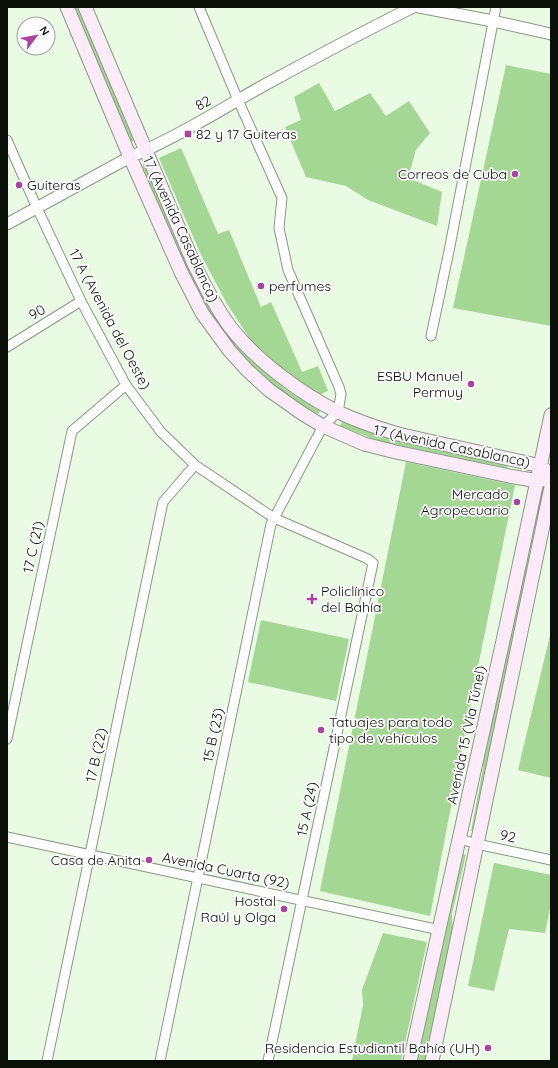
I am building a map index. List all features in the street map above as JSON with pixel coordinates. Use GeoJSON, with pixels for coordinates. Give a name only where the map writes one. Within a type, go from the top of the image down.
{"type":"FeatureCollection","features":[{"type":"Feature","properties":{"kind":"main road","name":"17 (Avenida Casablanca)"},"geometry":{"type":"LineString","coordinates":[[67,7],[130,157],[181,272],[202,313],[229,350],[246,370],[269,390],[322,426],[364,444],[538,481],[551,476],[541,466],[398,434],[377,428],[338,412],[289,382],[250,349],[231,327],[214,302],[194,264],[85,7]]}},
{"type":"Feature","properties":{"kind":"main road","name":"Avenida 15 (Vía Túnel)"},"geometry":{"type":"LineString","coordinates":[[410,1061],[460,839],[551,415]]}},
{"type":"Feature","properties":{"kind":"main road"},"geometry":{"type":"LineString","coordinates":[[432,1061],[551,487]]}},
{"type":"Feature","properties":{"kind":"street"},"geometry":{"type":"LineString","coordinates":[[199,7],[238,100],[282,198],[279,228],[288,270],[339,387],[341,394],[338,412],[322,426]]}},
{"type":"Feature","properties":{"kind":"street","name":"82"},"geometry":{"type":"LineString","coordinates":[[7,224],[321,54],[413,7]]}},
{"type":"Feature","properties":{"kind":"street"},"geometry":{"type":"LineString","coordinates":[[419,7],[551,34]]}},
{"type":"Feature","properties":{"kind":"street"},"geometry":{"type":"LineString","coordinates":[[431,336],[496,7]]}},
{"type":"Feature","properties":{"kind":"street","name":"17 A (Avenida del Oeste)"},"geometry":{"type":"LineString","coordinates":[[7,140],[81,301],[126,385],[161,432],[195,466],[274,518],[368,559],[373,563]]}},
{"type":"Feature","properties":{"kind":"street","name":"90"},"geometry":{"type":"LineString","coordinates":[[7,347],[81,301]]}},
{"type":"Feature","properties":{"kind":"street","name":"17 C (21)"},"geometry":{"type":"LineString","coordinates":[[7,738],[72,431],[126,385]]}},
{"type":"Feature","properties":{"kind":"street","name":"15 B (23)"},"geometry":{"type":"LineString","coordinates":[[160,1061],[271,524],[322,426]]}},
{"type":"Feature","properties":{"kind":"street","name":"17 B (22)"},"geometry":{"type":"LineString","coordinates":[[47,1061],[163,502],[195,466]]}},
{"type":"Feature","properties":{"kind":"street","name":"15 A (24)"},"geometry":{"type":"LineString","coordinates":[[268,1061],[373,563]]}},
{"type":"Feature","properties":{"kind":"street","name":"Avenida Cuarta (92)"},"geometry":{"type":"LineString","coordinates":[[7,837],[440,930]]}},
{"type":"Feature","properties":{"kind":"street","name":"92"},"geometry":{"type":"LineString","coordinates":[[460,839],[551,860]]}},
{"type":"Feature","properties":{"kind":"green space"},"geometry":{"type":"Polygon","coordinates":[[[75,7],[80,7],[136,140],[131,142],[75,7]]]}},
{"type":"Feature","properties":{"kind":"green space"},"geometry":{"type":"Polygon","coordinates":[[[506,65],[551,74],[551,326],[453,308],[506,65]]]}},
{"type":"Feature","properties":{"kind":"green space"},"geometry":{"type":"Polygon","coordinates":[[[319,83],[335,111],[370,93],[386,116],[409,101],[430,133],[416,150],[408,178],[442,192],[437,226],[368,200],[346,186],[306,177],[285,127],[301,120],[294,97],[319,83]]]}},
{"type":"Feature","properties":{"kind":"green space"},"geometry":{"type":"Polygon","coordinates":[[[181,148],[218,234],[229,230],[261,307],[271,302],[302,372],[318,366],[328,391],[319,395],[277,364],[250,339],[227,304],[201,255],[159,158],[181,148]]]}},
{"type":"Feature","properties":{"kind":"green space"},"geometry":{"type":"Polygon","coordinates":[[[146,164],[177,234],[256,362],[285,389],[320,411],[318,414],[282,393],[252,367],[228,339],[205,307],[192,282],[142,166],[146,164]]]}},
{"type":"Feature","properties":{"kind":"green space"},"geometry":{"type":"Polygon","coordinates":[[[342,422],[384,437],[508,464],[507,468],[379,441],[340,426],[342,422]]]}},
{"type":"Feature","properties":{"kind":"green space"},"geometry":{"type":"Polygon","coordinates":[[[406,462],[515,485],[476,676],[430,916],[320,891],[406,462]]]}},
{"type":"Feature","properties":{"kind":"green space"},"geometry":{"type":"Polygon","coordinates":[[[541,485],[543,486],[529,555],[530,560],[473,831],[471,831],[483,768],[482,754],[541,485]]]}},
{"type":"Feature","properties":{"kind":"green space"},"geometry":{"type":"Polygon","coordinates":[[[261,620],[349,639],[336,701],[248,682],[261,620]]]}},
{"type":"Feature","properties":{"kind":"green space"},"geometry":{"type":"Polygon","coordinates":[[[551,631],[551,778],[518,770],[551,631]]]}},
{"type":"Feature","properties":{"kind":"green space"},"geometry":{"type":"Polygon","coordinates":[[[463,854],[466,855],[452,914],[453,932],[425,1061],[417,1061],[463,854]]]}},
{"type":"Feature","properties":{"kind":"green space"},"geometry":{"type":"Polygon","coordinates":[[[494,863],[551,875],[551,904],[545,933],[509,929],[494,991],[468,986],[494,863]]]}},
{"type":"Feature","properties":{"kind":"green space"},"geometry":{"type":"Polygon","coordinates":[[[383,933],[427,942],[401,1061],[352,1061],[363,1005],[362,990],[383,933]]]}},
{"type":"Feature","properties":{"kind":"place","name":"82 y 17 Guiteras"},"geometry":{"type":"Point","coordinates":[188,134]}},
{"type":"Feature","properties":{"kind":"place","name":"Correos de Cuba"},"geometry":{"type":"Point","coordinates":[515,174]}},
{"type":"Feature","properties":{"kind":"place","name":"Guiteras"},"geometry":{"type":"Point","coordinates":[19,185]}},
{"type":"Feature","properties":{"kind":"place","name":"perfumes"},"geometry":{"type":"Point","coordinates":[261,286]}},
{"type":"Feature","properties":{"kind":"place","name":"ESBU Manuel Permuy"},"geometry":{"type":"Point","coordinates":[471,384]}},
{"type":"Feature","properties":{"kind":"place","name":"Mercado Agropecuario"},"geometry":{"type":"Point","coordinates":[517,502]}},
{"type":"Feature","properties":{"kind":"place","name":"Policlínico del Bahía"},"geometry":{"type":"Point","coordinates":[312,599]}},
{"type":"Feature","properties":{"kind":"place","name":"Tatuajes para todo tipo de vehículos"},"geometry":{"type":"Point","coordinates":[321,730]}},
{"type":"Feature","properties":{"kind":"place","name":"Casa de Anita"},"geometry":{"type":"Point","coordinates":[149,860]}},
{"type":"Feature","properties":{"kind":"place","name":"Hostal Raúl y Olga"},"geometry":{"type":"Point","coordinates":[284,909]}},
{"type":"Feature","properties":{"kind":"place","name":"Residencia Estudiantil Bahía (UH)"},"geometry":{"type":"Point","coordinates":[488,1048]}}]}
